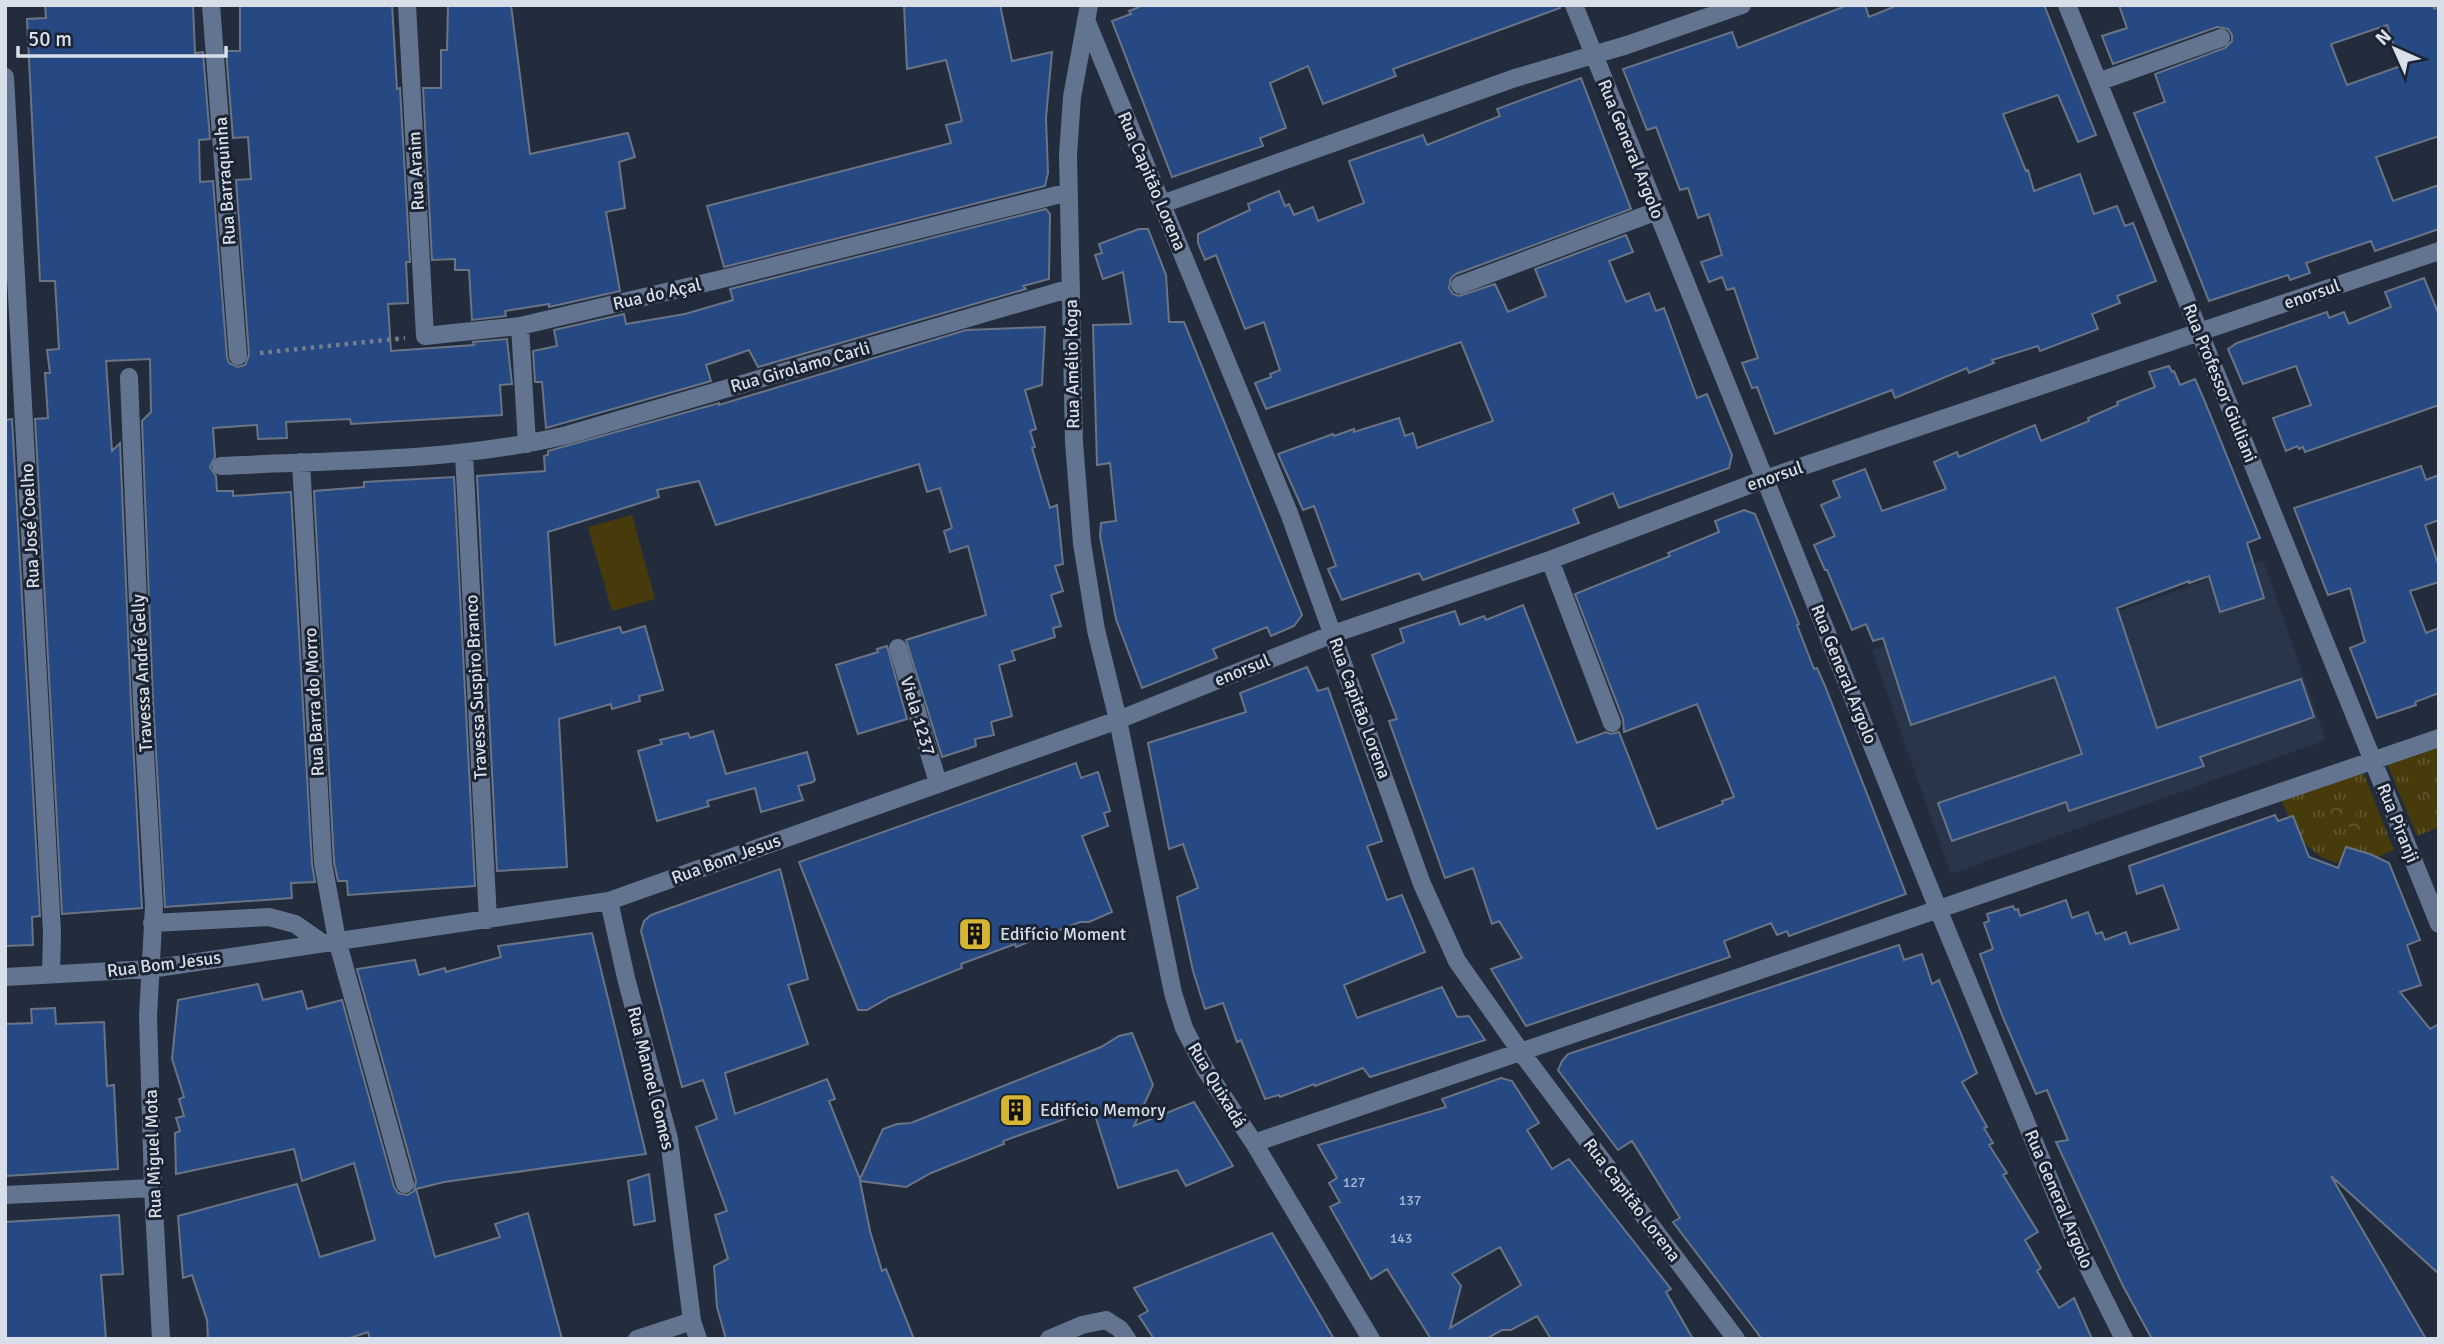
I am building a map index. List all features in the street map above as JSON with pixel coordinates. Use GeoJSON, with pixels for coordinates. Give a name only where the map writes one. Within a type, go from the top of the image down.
{"type":"FeatureCollection","features":[{"type":"Feature","properties":{"kind":"street","name":"Rua Barraquinha"},"geometry":{"type":"LineString","coordinates":[[212,5],[239,356]]}},
{"type":"Feature","properties":{"kind":"street","name":"Rua Araim"},"geometry":{"type":"LineString","coordinates":[[407,5],[425,336]]}},
{"type":"Feature","properties":{"kind":"street","name":"Rua General Argolo"},"geometry":{"type":"LineString","coordinates":[[1574,5],[1938,909],[2075,1241],[2124,1339]]}},
{"type":"Feature","properties":{"kind":"street"},"geometry":{"type":"LineString","coordinates":[[1162,204],[1515,78],[1742,5]]}},
{"type":"Feature","properties":{"kind":"street","name":"Rua Professor Giuliani"},"geometry":{"type":"LineString","coordinates":[[2067,5],[2373,760]]}},
{"type":"Feature","properties":{"kind":"street","name":"Rua Amélio Koga"},"geometry":{"type":"LineString","coordinates":[[1087,13],[1072,97],[1068,155],[1074,442],[1082,543],[1096,630],[1118,720]]}},
{"type":"Feature","properties":{"kind":"street","name":"Rua Capitão Lorena"},"geometry":{"type":"LineString","coordinates":[[1087,13],[1289,513],[1422,884],[1457,961],[1521,1052],[1736,1339]]}},
{"type":"Feature","properties":{"kind":"street"},"geometry":{"type":"LineString","coordinates":[[2098,82],[2221,38]]}},
{"type":"Feature","properties":{"kind":"street","name":"Rua José Coelho"},"geometry":{"type":"LineString","coordinates":[[5,77],[8,185],[52,932],[51,974]]}},
{"type":"Feature","properties":{"kind":"street","name":"Rua do Açal"},"geometry":{"type":"LineString","coordinates":[[425,336],[520,326],[726,278],[1069,192]]}},
{"type":"Feature","properties":{"kind":"street"},"geometry":{"type":"LineString","coordinates":[[1460,285],[1657,211]]}},
{"type":"Feature","properties":{"kind":"street","name":"enorsul"},"geometry":{"type":"LineString","coordinates":[[1118,720],[1333,634],[1550,560],[1765,479],[2439,251]]}},
{"type":"Feature","properties":{"kind":"street","name":"Rua Girolamo Carli"},"geometry":{"type":"LineString","coordinates":[[221,466],[464,454],[527,444],[567,435],[1071,288]]}},
{"type":"Feature","properties":{"kind":"street"},"geometry":{"type":"LineString","coordinates":[[520,326],[527,444]]}},
{"type":"Feature","properties":{"kind":"street","name":"Travessa André Gelly"},"geometry":{"type":"LineString","coordinates":[[129,377],[142,702],[154,906],[150,970]]}},
{"type":"Feature","properties":{"kind":"street","name":"Travessa Suspiro Branco"},"geometry":{"type":"LineString","coordinates":[[464,454],[488,920]]}},
{"type":"Feature","properties":{"kind":"street","name":"Rua Barra do Morro"},"geometry":{"type":"LineString","coordinates":[[301,462],[329,941],[405,1184]]}},
{"type":"Feature","properties":{"kind":"street"},"geometry":{"type":"LineString","coordinates":[[1550,560],[1612,723]]}},
{"type":"Feature","properties":{"kind":"street","name":"Viela 1237"},"geometry":{"type":"LineString","coordinates":[[898,648],[938,783]]}},
{"type":"Feature","properties":{"kind":"street","name":"Rua Bom Jesus"},"geometry":{"type":"LineString","coordinates":[[5,977],[150,970],[609,901],[1118,720]]}},
{"type":"Feature","properties":{"kind":"street","name":"Rua Quixadá"},"geometry":{"type":"LineString","coordinates":[[1118,720],[1173,993],[1184,1028],[1205,1069],[1254,1143],[1371,1339]]}},
{"type":"Feature","properties":{"kind":"street"},"geometry":{"type":"LineString","coordinates":[[1254,1143],[2439,738]]}},
{"type":"Feature","properties":{"kind":"street","name":"Rua Piranji"},"geometry":{"type":"LineString","coordinates":[[2373,760],[2439,924]]}},
{"type":"Feature","properties":{"kind":"street","name":"Rua Manoel Gomes"},"geometry":{"type":"LineString","coordinates":[[609,901],[626,978],[669,1139],[692,1321],[698,1339]]}},
{"type":"Feature","properties":{"kind":"street"},"geometry":{"type":"LineString","coordinates":[[152,923],[270,917],[295,924],[329,941]]}},
{"type":"Feature","properties":{"kind":"street","name":"Rua Miguel Mota"},"geometry":{"type":"LineString","coordinates":[[150,970],[148,1016],[153,1188],[161,1339]]}},
{"type":"Feature","properties":{"kind":"street"},"geometry":{"type":"LineString","coordinates":[[5,1195],[153,1188]]}},
{"type":"Feature","properties":{"kind":"street"},"geometry":{"type":"LineString","coordinates":[[1049,1339],[1082,1325],[1106,1320],[1120,1329],[1127,1339]]}},
{"type":"Feature","properties":{"kind":"street"},"geometry":{"type":"LineString","coordinates":[[636,1339],[692,1321]]}},
{"type":"Feature","properties":{"kind":"path"},"geometry":{"type":"LineString","coordinates":[[239,356],[425,336]]}},
{"type":"Feature","properties":{"kind":"shaded area"},"geometry":{"type":"Polygon","coordinates":[[[2263,560],[2326,740],[1951,874],[1872,650],[2031,594],[2047,637],[2263,560]]]}},
{"type":"Feature","properties":{"kind":"green space"},"geometry":{"type":"Polygon","coordinates":[[[632,515],[655,599],[612,611],[588,527],[632,515]]]}},
{"type":"Feature","properties":{"kind":"green space"},"geometry":{"type":"Polygon","coordinates":[[[2439,742],[2439,827],[2417,836],[2386,761],[2439,742]]]}},
{"type":"Feature","properties":{"kind":"green space"},"geometry":{"type":"Polygon","coordinates":[[[2362,769],[2394,850],[2358,864],[2343,864],[2329,860],[2308,846],[2292,824],[2281,798],[2362,769]]]}},
{"type":"Feature","properties":{"kind":"green space"},"geometry":{"type":"Polygon","coordinates":[[[2439,772],[2439,813],[2433,818],[2417,778],[2439,772]]]}},
{"type":"Feature","properties":{"kind":"green space"},"geometry":{"type":"Polygon","coordinates":[[[2350,803],[2363,831],[2345,826],[2326,811],[2350,803]]]}},
{"type":"Feature","properties":{"kind":"building"},"geometry":{"type":"Polygon","coordinates":[[[45,5],[193,5],[195,53],[203,52],[210,139],[199,140],[200,182],[213,181],[227,357],[229,363],[238,367],[245,365],[249,355],[236,180],[251,179],[248,137],[233,138],[226,51],[240,51],[240,5],[392,5],[397,89],[400,88],[410,262],[406,262],[408,303],[388,304],[391,351],[474,345],[473,342],[507,339],[512,384],[500,385],[502,415],[351,424],[350,419],[286,422],[287,438],[258,439],[257,425],[213,428],[215,457],[210,467],[216,476],[217,491],[233,491],[233,496],[291,492],[315,882],[291,883],[292,898],[165,907],[153,701],[142,421],[151,412],[150,359],[106,361],[112,451],[120,443],[142,908],[62,914],[35,419],[48,418],[45,373],[50,373],[47,350],[59,349],[55,281],[40,281],[27,19],[46,18],[45,5]]]}},
{"type":"Feature","properties":{"kind":"building"},"geometry":{"type":"Polygon","coordinates":[[[448,5],[511,5],[530,154],[628,133],[635,157],[619,162],[625,208],[606,212],[620,291],[549,307],[549,304],[505,311],[506,316],[472,320],[469,270],[455,270],[455,259],[432,260],[423,88],[441,88],[441,50],[447,50],[448,5]]]}},
{"type":"Feature","properties":{"kind":"building"},"geometry":{"type":"Polygon","coordinates":[[[904,5],[1000,5],[1012,61],[1052,52],[1046,118],[1048,173],[1045,186],[724,267],[707,206],[951,143],[946,125],[962,121],[946,60],[907,69],[904,5]]]}},
{"type":"Feature","properties":{"kind":"building"},"geometry":{"type":"Polygon","coordinates":[[[1144,5],[1559,5],[1560,8],[1393,69],[1396,76],[1323,104],[1308,66],[1270,83],[1286,128],[1260,138],[1263,146],[1172,177],[1112,21],[1131,14],[1129,11],[1144,5]]]}},
{"type":"Feature","properties":{"kind":"building"},"geometry":{"type":"Polygon","coordinates":[[[1848,5],[1865,5],[1869,17],[1898,5],[2044,5],[2096,135],[2078,142],[2058,95],[2003,114],[2026,171],[2028,170],[2034,191],[2080,174],[2094,214],[2117,206],[2125,226],[2133,223],[2156,281],[2117,296],[2120,303],[2092,314],[2098,329],[2040,351],[2038,346],[1992,360],[1994,363],[1969,373],[1967,368],[1895,398],[1892,390],[1775,434],[1757,387],[1752,388],[1742,363],[1758,358],[1734,288],[1727,290],[1722,277],[1709,282],[1701,262],[1722,255],[1709,214],[1698,218],[1688,188],[1680,190],[1656,127],[1647,130],[1623,69],[1732,32],[1738,48],[1848,5]]]}},
{"type":"Feature","properties":{"kind":"building"},"geometry":{"type":"Polygon","coordinates":[[[2119,5],[2439,7],[2439,136],[2376,157],[2393,201],[2439,185],[2439,229],[2375,251],[2371,241],[2306,263],[2310,273],[2290,280],[2288,275],[2209,301],[2134,113],[2165,102],[2155,74],[2225,48],[2232,41],[2232,35],[2228,29],[2217,27],[2113,64],[2102,36],[2127,28],[2119,5]],[[2387,25],[2331,44],[2347,85],[2401,66],[2387,25]]]}},
{"type":"Feature","properties":{"kind":"building"},"geometry":{"type":"Polygon","coordinates":[[[1581,78],[1631,209],[1456,274],[1451,278],[1449,288],[1453,294],[1459,296],[1495,284],[1508,312],[1546,296],[1535,269],[1626,235],[1633,252],[1609,261],[1626,302],[1649,293],[1656,311],[1664,308],[1697,398],[1707,394],[1732,455],[1729,468],[1619,508],[1613,493],[1573,509],[1579,523],[1423,580],[1419,573],[1342,600],[1328,569],[1336,566],[1314,506],[1303,510],[1278,454],[1333,434],[1334,436],[1354,429],[1354,432],[1399,418],[1405,436],[1413,433],[1417,448],[1493,421],[1461,342],[1266,409],[1255,383],[1280,370],[1264,322],[1245,329],[1216,255],[1205,260],[1198,243],[1198,234],[1250,210],[1248,204],[1279,191],[1285,206],[1289,204],[1294,215],[1313,207],[1318,221],[1364,203],[1349,161],[1423,135],[1427,145],[1500,116],[1497,109],[1581,78]]]}},
{"type":"Feature","properties":{"kind":"building"},"geometry":{"type":"Polygon","coordinates":[[[1046,209],[1050,214],[1049,279],[1023,286],[1026,289],[758,367],[749,350],[706,365],[711,381],[546,428],[542,382],[535,382],[533,351],[557,346],[554,330],[624,314],[626,324],[685,314],[733,300],[730,289],[1046,209]]]}},
{"type":"Feature","properties":{"kind":"building"},"geometry":{"type":"Polygon","coordinates":[[[1139,229],[1148,229],[1166,275],[1169,322],[1184,322],[1302,615],[1294,626],[1271,636],[1267,627],[1213,649],[1217,658],[1142,688],[1116,619],[1100,536],[1101,523],[1116,521],[1110,463],[1097,465],[1093,325],[1131,324],[1123,272],[1103,279],[1095,255],[1102,253],[1099,244],[1139,229]]]}},
{"type":"Feature","properties":{"kind":"building"},"geometry":{"type":"Polygon","coordinates":[[[2424,278],[2439,315],[2439,405],[2305,452],[2303,447],[2299,449],[2297,446],[2286,451],[2273,418],[2311,405],[2296,366],[2243,384],[2228,349],[2237,343],[2327,312],[2329,318],[2344,312],[2349,324],[2391,307],[2385,292],[2424,278]]]}},
{"type":"Feature","properties":{"kind":"building"},"geometry":{"type":"Polygon","coordinates":[[[1045,327],[1042,385],[1025,390],[1036,429],[1030,431],[1035,447],[1032,448],[1050,508],[1057,505],[1063,564],[1055,566],[1063,591],[1051,595],[1061,626],[1053,628],[1055,637],[1012,651],[1015,660],[999,665],[1012,716],[991,722],[994,735],[975,739],[976,746],[942,757],[906,640],[986,615],[968,546],[950,552],[944,531],[952,528],[940,488],[927,492],[919,464],[716,525],[699,481],[657,490],[659,497],[548,532],[555,645],[620,627],[622,633],[645,626],[663,690],[639,696],[640,701],[612,709],[611,704],[559,719],[567,867],[497,871],[477,476],[545,471],[544,456],[548,455],[548,451],[719,405],[966,330],[1045,327]]]}},
{"type":"Feature","properties":{"kind":"building"},"geometry":{"type":"Polygon","coordinates":[[[2169,366],[2180,385],[2195,379],[2205,402],[2260,538],[2247,543],[2264,598],[2220,612],[2209,576],[2117,608],[2157,728],[2301,679],[2314,717],[2200,757],[2204,766],[2069,811],[2066,802],[1952,841],[1938,803],[2082,754],[2055,677],[1911,725],[1883,638],[1873,641],[1866,624],[1852,630],[1814,545],[1835,536],[1821,505],[1840,497],[1833,481],[1865,469],[1882,511],[1946,489],[1934,462],[1957,452],[1959,457],[2035,425],[2041,441],[2089,421],[2088,418],[2118,405],[2117,402],[2155,387],[2149,372],[2169,366]]]}},
{"type":"Feature","properties":{"kind":"building"},"geometry":{"type":"Polygon","coordinates":[[[12,419],[40,916],[32,917],[33,945],[5,946],[5,420],[12,419]]]}},
{"type":"Feature","properties":{"kind":"building"},"geometry":{"type":"Polygon","coordinates":[[[2421,466],[2426,480],[2439,475],[2439,520],[2425,525],[2439,567],[2439,582],[2410,591],[2426,633],[2439,628],[2439,693],[2415,702],[2416,705],[2377,718],[2350,648],[2365,642],[2350,588],[2328,595],[2294,508],[2421,466]]]}},
{"type":"Feature","properties":{"kind":"building"},"geometry":{"type":"Polygon","coordinates":[[[454,477],[475,886],[348,895],[347,881],[338,881],[334,862],[314,491],[364,487],[364,482],[454,477]]]}},
{"type":"Feature","properties":{"kind":"building"},"geometry":{"type":"Polygon","coordinates":[[[1744,510],[1755,514],[1814,669],[1817,668],[1825,686],[1906,894],[1789,936],[1787,931],[1777,935],[1771,923],[1724,941],[1730,957],[1526,1026],[1491,969],[1522,958],[1499,921],[1492,924],[1473,868],[1445,878],[1389,721],[1397,719],[1372,655],[1404,642],[1400,629],[1427,620],[1455,611],[1460,625],[1484,616],[1486,620],[1523,605],[1577,743],[1606,732],[1619,732],[1657,829],[1723,804],[1722,801],[1734,797],[1697,704],[1624,732],[1623,719],[1575,594],[1670,556],[1668,553],[1719,532],[1715,521],[1744,510]]]}},
{"type":"Feature","properties":{"kind":"building"},"geometry":{"type":"Polygon","coordinates":[[[887,646],[907,719],[858,734],[836,665],[878,652],[877,649],[887,646]]]}},
{"type":"Feature","properties":{"kind":"building"},"geometry":{"type":"Polygon","coordinates":[[[1307,667],[1318,691],[1328,688],[1382,841],[1367,846],[1387,900],[1402,895],[1425,952],[1344,985],[1357,1018],[1442,987],[1457,1017],[1469,1016],[1485,1040],[1370,1077],[1363,1068],[1315,1086],[1314,1084],[1280,1097],[1279,1095],[1265,1099],[1241,1040],[1237,1042],[1223,1003],[1205,1009],[1193,971],[1177,897],[1198,888],[1183,844],[1169,849],[1148,743],[1246,712],[1240,693],[1307,667]]]}},
{"type":"Feature","properties":{"kind":"building"},"geometry":{"type":"Polygon","coordinates":[[[713,731],[726,774],[807,752],[815,780],[798,786],[803,800],[761,812],[755,788],[707,801],[709,806],[657,821],[638,751],[662,744],[660,740],[688,733],[690,738],[713,731]]]}},
{"type":"Feature","properties":{"kind":"building"},"geometry":{"type":"Polygon","coordinates":[[[1076,763],[1081,778],[1098,772],[1110,811],[1104,813],[1108,826],[1082,836],[1112,912],[961,964],[962,968],[890,997],[867,1010],[858,1010],[799,862],[1076,763]]]}},
{"type":"Feature","properties":{"kind":"building"},"geometry":{"type":"Polygon","coordinates":[[[2275,815],[2278,821],[2293,816],[2309,857],[2338,868],[2346,847],[2389,863],[2420,940],[2407,945],[2421,985],[2400,992],[2430,1029],[2439,1024],[2439,1274],[2331,1176],[2426,1339],[2152,1339],[2123,1286],[2056,1142],[2068,1140],[2047,1090],[2036,1094],[2002,1015],[1980,954],[1993,949],[1984,923],[1989,921],[1987,914],[2013,906],[2015,910],[2018,909],[2020,916],[2066,900],[2072,918],[2088,912],[2096,934],[2102,932],[2105,940],[2126,932],[2130,944],[2179,929],[2163,885],[2137,894],[2129,866],[2275,815]]]}},
{"type":"Feature","properties":{"kind":"building"},"geometry":{"type":"Polygon","coordinates":[[[780,869],[808,979],[788,985],[808,1044],[725,1073],[735,1114],[827,1079],[835,1099],[829,1101],[860,1179],[883,1129],[911,1123],[1101,1047],[1119,1036],[1132,1033],[1153,1085],[1134,1126],[1194,1102],[1233,1166],[1186,1186],[1177,1170],[1118,1188],[1093,1109],[1003,1141],[1004,1144],[931,1173],[906,1187],[860,1181],[870,1231],[882,1271],[886,1269],[914,1339],[726,1339],[717,1307],[714,1266],[728,1259],[715,1215],[727,1211],[696,1127],[717,1119],[703,1080],[682,1087],[641,931],[644,921],[651,915],[780,869]]]}},
{"type":"Feature","properties":{"kind":"building"},"geometry":{"type":"Polygon","coordinates":[[[592,933],[646,1154],[444,1182],[416,1189],[435,1257],[500,1237],[495,1224],[528,1213],[562,1339],[370,1339],[368,1332],[347,1339],[208,1339],[207,1320],[192,1275],[183,1278],[178,1216],[297,1184],[320,1257],[375,1240],[354,1163],[302,1181],[294,1149],[176,1174],[175,1133],[180,1131],[176,1118],[184,1116],[179,1099],[184,1097],[172,1059],[178,1000],[258,984],[263,1000],[302,991],[307,1009],[342,1000],[394,1187],[398,1193],[407,1195],[414,1191],[416,1181],[357,969],[415,960],[419,975],[445,968],[446,972],[501,957],[498,946],[592,933]]]}},
{"type":"Feature","properties":{"kind":"building"},"geometry":{"type":"Polygon","coordinates":[[[1899,945],[1904,960],[1922,954],[1932,984],[1939,980],[1977,1073],[1962,1082],[1987,1127],[1984,1128],[1993,1143],[1989,1145],[2007,1173],[2003,1175],[2038,1232],[2025,1240],[2041,1268],[2037,1271],[2059,1308],[2074,1298],[2092,1339],[1762,1339],[1673,1222],[1680,1218],[1632,1141],[1618,1150],[1558,1070],[1568,1054],[1899,945]]]}},
{"type":"Feature","properties":{"kind":"building"},"geometry":{"type":"Polygon","coordinates":[[[55,1008],[56,1024],[104,1022],[107,1086],[114,1085],[118,1169],[6,1176],[5,1024],[32,1023],[31,1009],[55,1008]]]}},
{"type":"Feature","properties":{"kind":"building"},"geometry":{"type":"Polygon","coordinates":[[[1501,1078],[1512,1081],[1539,1123],[1527,1130],[1552,1169],[1569,1159],[1671,1289],[1666,1292],[1693,1339],[1551,1339],[1537,1316],[1486,1339],[1431,1339],[1387,1269],[1371,1279],[1330,1207],[1340,1202],[1329,1183],[1337,1178],[1318,1145],[1446,1107],[1442,1099],[1501,1078]],[[1500,1247],[1452,1274],[1461,1286],[1450,1328],[1521,1285],[1500,1247]]]}},
{"type":"Feature","properties":{"kind":"building"},"geometry":{"type":"Polygon","coordinates":[[[649,1174],[655,1221],[634,1225],[628,1181],[649,1174]]]}},
{"type":"Feature","properties":{"kind":"building"},"geometry":{"type":"Polygon","coordinates":[[[119,1215],[123,1274],[101,1275],[106,1339],[5,1339],[5,1222],[119,1215]]]}},
{"type":"Feature","properties":{"kind":"building"},"geometry":{"type":"Polygon","coordinates":[[[1272,1233],[1334,1339],[1154,1339],[1139,1316],[1148,1311],[1134,1288],[1272,1233]]]}},
{"type":"Feature","properties":{"kind":"place","name":"Edifício Moment"},"geometry":{"type":"Point","coordinates":[975,934]}},
{"type":"Feature","properties":{"kind":"place","name":"Edifício Memory"},"geometry":{"type":"Point","coordinates":[1016,1110]}}]}
